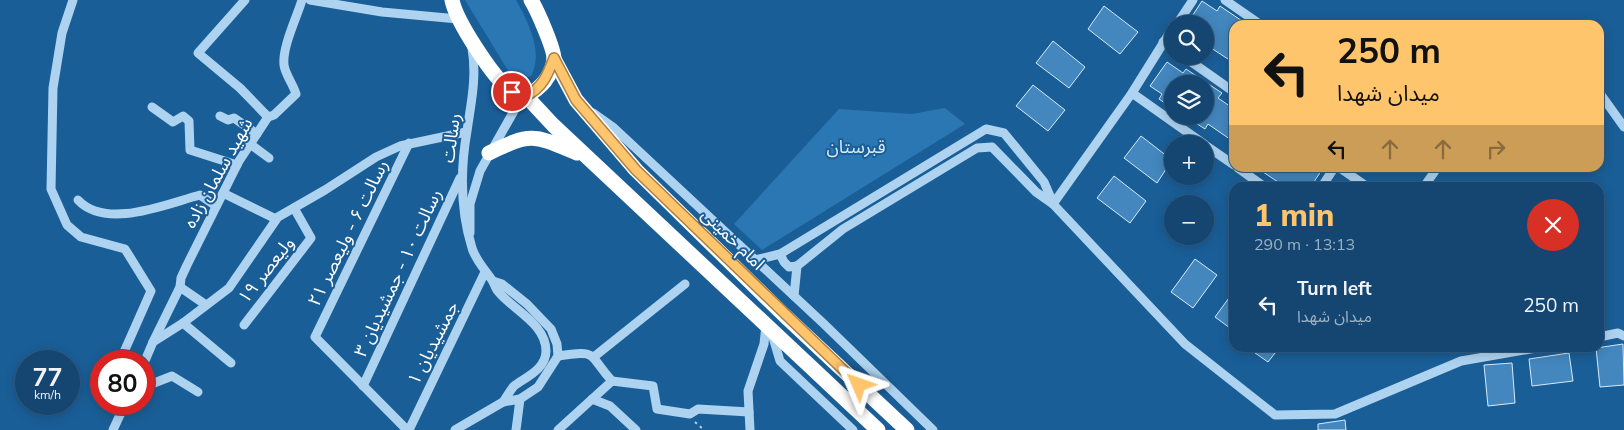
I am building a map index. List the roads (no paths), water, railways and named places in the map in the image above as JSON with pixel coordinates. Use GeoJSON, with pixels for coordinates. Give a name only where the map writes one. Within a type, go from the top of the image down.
{"type":"FeatureCollection","features":[{"type":"Feature","properties":{"kind":"highway","name":"امام خمینی"},"geometry":{"type":"LineString","coordinates":[[531,0],[540,16],[554,58],[576,100],[636,170],[907,430]]}},
{"type":"Feature","properties":{"kind":"highway"},"geometry":{"type":"LineString","coordinates":[[455,10],[471,38],[501,81],[512,92],[524,96],[586,157],[878,430]]}},
{"type":"Feature","properties":{"kind":"highway"},"geometry":{"type":"LineString","coordinates":[[524,96],[538,90],[546,79],[554,58]]}},
{"type":"Feature","properties":{"kind":"highway"},"geometry":{"type":"LineString","coordinates":[[489,153],[517,140],[540,138],[586,157]]}},
{"type":"Feature","properties":{"kind":"street"},"geometry":{"type":"LineString","coordinates":[[73,0],[62,33],[53,88],[51,189],[67,225],[81,236],[125,250],[151,291],[125,350]]}},
{"type":"Feature","properties":{"kind":"street"},"geometry":{"type":"LineString","coordinates":[[245,0],[198,53],[240,88],[268,117]]}},
{"type":"Feature","properties":{"kind":"street","name":"شهید سلمان زاده"},"geometry":{"type":"LineString","coordinates":[[150,350],[180,287],[181,278],[237,166],[268,117],[296,94],[292,80],[284,67],[283,56],[302,0]]}},
{"type":"Feature","properties":{"kind":"street"},"geometry":{"type":"LineString","coordinates":[[310,0],[382,12],[455,10]]}},
{"type":"Feature","properties":{"kind":"street"},"geometry":{"type":"LineString","coordinates":[[443,0],[455,10]]}},
{"type":"Feature","properties":{"kind":"street"},"geometry":{"type":"LineString","coordinates":[[1182,15],[1193,0]]}},
{"type":"Feature","properties":{"kind":"street"},"geometry":{"type":"LineString","coordinates":[[1225,0],[1254,20]]}},
{"type":"Feature","properties":{"kind":"street","name":"رسالت"},"geometry":{"type":"LineString","coordinates":[[471,38],[475,81],[466,132],[462,174],[462,208],[472,250],[493,281],[496,290],[536,327],[546,351],[542,363],[531,376],[513,387],[503,402]]}},
{"type":"Feature","properties":{"kind":"street"},"geometry":{"type":"LineString","coordinates":[[1053,204],[1132,93],[1163,42]]}},
{"type":"Feature","properties":{"kind":"street"},"geometry":{"type":"LineString","coordinates":[[1196,65],[1229,88]]}},
{"type":"Feature","properties":{"kind":"street"},"geometry":{"type":"LineString","coordinates":[[1132,93],[1191,135]]}},
{"type":"Feature","properties":{"kind":"street","name":"رسالت"},"geometry":{"type":"LineString","coordinates":[[470,241],[470,204],[480,171],[524,96]]}},
{"type":"Feature","properties":{"kind":"street"},"geometry":{"type":"LineString","coordinates":[[1604,99],[1624,127]]}},
{"type":"Feature","properties":{"kind":"street"},"geometry":{"type":"LineString","coordinates":[[576,100],[614,128],[794,296],[933,430]]}},
{"type":"Feature","properties":{"kind":"street"},"geometry":{"type":"LineString","coordinates":[[152,107],[174,122],[183,116],[189,121],[190,150],[237,166]]}},
{"type":"Feature","properties":{"kind":"street"},"geometry":{"type":"LineString","coordinates":[[220,116],[228,120],[234,118],[256,134]]}},
{"type":"Feature","properties":{"kind":"street"},"geometry":{"type":"LineString","coordinates":[[755,260],[780,254],[986,129],[1004,133],[1044,182],[1053,204]]}},
{"type":"Feature","properties":{"kind":"street"},"geometry":{"type":"LineString","coordinates":[[992,147],[994,131]]}},
{"type":"Feature","properties":{"kind":"street"},"geometry":{"type":"LineString","coordinates":[[153,342],[183,323],[229,288],[276,219],[376,156],[409,144],[466,132]]}},
{"type":"Feature","properties":{"kind":"street"},"geometry":{"type":"LineString","coordinates":[[250,144],[269,158]]}},
{"type":"Feature","properties":{"kind":"street","name":"رسالت ۶ - ولیعصر ۲۱"},"geometry":{"type":"LineString","coordinates":[[363,386],[315,337],[409,144]]}},
{"type":"Feature","properties":{"kind":"street"},"geometry":{"type":"LineString","coordinates":[[780,254],[789,267],[797,266],[844,229],[977,148],[992,147],[1036,192],[1053,204],[1185,344],[1275,415],[1335,414],[1461,360],[1511,352]]}},
{"type":"Feature","properties":{"kind":"street"},"geometry":{"type":"LineString","coordinates":[[1214,151],[1229,162]]}},
{"type":"Feature","properties":{"kind":"street"},"geometry":{"type":"LineString","coordinates":[[1244,172],[1258,182]]}},
{"type":"Feature","properties":{"kind":"street"},"geometry":{"type":"LineString","coordinates":[[1346,172],[1360,182]]}},
{"type":"Feature","properties":{"kind":"street","name":"رسالت ۱۰ - جمشیدیان ۳"},"geometry":{"type":"LineString","coordinates":[[363,386],[462,174]]}},
{"type":"Feature","properties":{"kind":"street"},"geometry":{"type":"LineString","coordinates":[[223,193],[276,219]]}},
{"type":"Feature","properties":{"kind":"street"},"geometry":{"type":"LineString","coordinates":[[78,200],[88,210],[127,215],[200,195],[216,206]]}},
{"type":"Feature","properties":{"kind":"street","name":"ولیعصر ۱۹"},"geometry":{"type":"LineString","coordinates":[[244,325],[311,238],[294,208]]}},
{"type":"Feature","properties":{"kind":"street"},"geometry":{"type":"LineString","coordinates":[[794,296],[797,266]]}},
{"type":"Feature","properties":{"kind":"street","name":"جمشیدیان ۱"},"geometry":{"type":"LineString","coordinates":[[408,430],[486,272]]}},
{"type":"Feature","properties":{"kind":"street","name":"رسالت"},"geometry":{"type":"LineString","coordinates":[[455,430],[503,402],[520,399],[538,388],[558,356],[557,344],[551,329],[527,304],[502,284],[493,281]]}},
{"type":"Feature","properties":{"kind":"street"},"geometry":{"type":"LineString","coordinates":[[595,356],[685,284]]}},
{"type":"Feature","properties":{"kind":"street"},"geometry":{"type":"LineString","coordinates":[[180,287],[206,305]]}},
{"type":"Feature","properties":{"kind":"street"},"geometry":{"type":"LineString","coordinates":[[183,323],[231,363]]}},
{"type":"Feature","properties":{"kind":"street"},"geometry":{"type":"LineString","coordinates":[[750,430],[748,391],[769,327]]}},
{"type":"Feature","properties":{"kind":"street"},"geometry":{"type":"LineString","coordinates":[[769,327],[780,360],[853,430]]}},
{"type":"Feature","properties":{"kind":"street"},"geometry":{"type":"LineString","coordinates":[[1604,336],[1618,333],[1624,336]]}},
{"type":"Feature","properties":{"kind":"street"},"geometry":{"type":"LineString","coordinates":[[558,356],[580,352],[595,356],[612,381],[653,386],[657,409],[690,414],[698,409],[749,412]]}},
{"type":"Feature","properties":{"kind":"street"},"geometry":{"type":"LineString","coordinates":[[847,373],[859,360]]}},
{"type":"Feature","properties":{"kind":"street"},"geometry":{"type":"LineString","coordinates":[[155,383],[172,376],[198,392]]}},
{"type":"Feature","properties":{"kind":"street"},"geometry":{"type":"LineString","coordinates":[[561,429],[612,381]]}},
{"type":"Feature","properties":{"kind":"street"},"geometry":{"type":"LineString","coordinates":[[363,386],[408,430]]}},
{"type":"Feature","properties":{"kind":"street"},"geometry":{"type":"LineString","coordinates":[[516,430],[520,399]]}},
{"type":"Feature","properties":{"kind":"street"},"geometry":{"type":"LineString","coordinates":[[592,399],[610,406],[636,430]]}},
{"type":"Feature","properties":{"kind":"street"},"geometry":{"type":"LineString","coordinates":[[113,430],[120,415]]}},
{"type":"Feature","properties":{"kind":"park label","name":"قبرستان"},"geometry":{"type":"Point","coordinates":[856,147]}}]}
